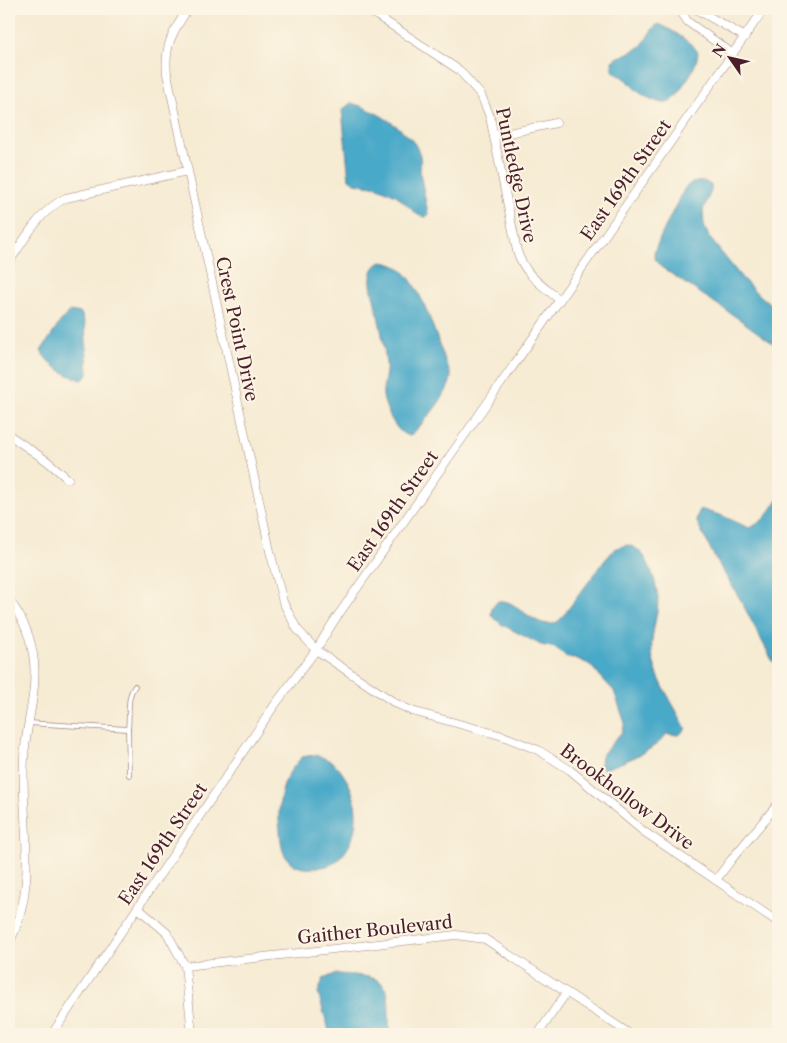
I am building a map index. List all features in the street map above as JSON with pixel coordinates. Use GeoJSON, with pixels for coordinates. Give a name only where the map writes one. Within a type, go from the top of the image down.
{"type":"FeatureCollection","features":[{"type":"Feature","properties":{"kind":"street","name":"Crest Point Drive"},"geometry":{"type":"LineString","coordinates":[[188,9],[173,32],[166,54],[167,74],[278,585],[283,602],[297,629],[316,650]]}},
{"type":"Feature","properties":{"kind":"street","name":"Puntledge Drive"},"geometry":{"type":"LineString","coordinates":[[366,9],[459,70],[481,95],[494,136],[516,251],[530,276],[560,300]]}},
{"type":"Feature","properties":{"kind":"street"},"geometry":{"type":"LineString","coordinates":[[679,9],[688,22],[733,54]]}},
{"type":"Feature","properties":{"kind":"street"},"geometry":{"type":"LineString","coordinates":[[696,9],[745,37]]}},
{"type":"Feature","properties":{"kind":"street","name":"East 169th Street"},"geometry":{"type":"LineString","coordinates":[[52,1034],[274,706],[316,650],[764,9]]}},
{"type":"Feature","properties":{"kind":"street"},"geometry":{"type":"LineString","coordinates":[[494,136],[556,123]]}},
{"type":"Feature","properties":{"kind":"street"},"geometry":{"type":"LineString","coordinates":[[778,169],[778,175]]}},
{"type":"Feature","properties":{"kind":"street"},"geometry":{"type":"LineString","coordinates":[[9,262],[44,213],[58,201],[187,171]]}},
{"type":"Feature","properties":{"kind":"street"},"geometry":{"type":"LineString","coordinates":[[9,435],[68,478]]}},
{"type":"Feature","properties":{"kind":"street"},"geometry":{"type":"LineString","coordinates":[[9,600],[24,625],[33,650],[35,678],[24,756],[23,786],[28,863],[26,885],[22,912],[9,944]]}},
{"type":"Feature","properties":{"kind":"street","name":"Brookhollow Drive"},"geometry":{"type":"LineString","coordinates":[[316,650],[395,703],[412,711],[504,736],[538,750],[570,770],[643,831],[778,922]]}},
{"type":"Feature","properties":{"kind":"street"},"geometry":{"type":"LineString","coordinates":[[716,880],[778,804]]}},
{"type":"Feature","properties":{"kind":"street"},"geometry":{"type":"LineString","coordinates":[[138,908],[167,932],[185,966],[192,1034]]}},
{"type":"Feature","properties":{"kind":"street","name":"Gaither Boulevard"},"geometry":{"type":"LineString","coordinates":[[185,966],[456,935],[485,939],[630,1034]]}},
{"type":"Feature","properties":{"kind":"street"},"geometry":{"type":"LineString","coordinates":[[538,1034],[566,992]]}},
{"type":"Feature","properties":{"kind":"lane"},"geometry":{"type":"LineString","coordinates":[[129,775],[128,729],[130,699],[131,691],[135,686]]}},
{"type":"Feature","properties":{"kind":"lane"},"geometry":{"type":"LineString","coordinates":[[28,723],[128,729]]}},
{"type":"Feature","properties":{"kind":"water"},"geometry":{"type":"Polygon","coordinates":[[[659,24],[680,36],[698,52],[693,69],[678,94],[673,100],[664,103],[653,100],[638,92],[627,80],[614,72],[612,66],[612,61],[641,46],[653,28],[659,24]]]}},
{"type":"Feature","properties":{"kind":"water"},"geometry":{"type":"Polygon","coordinates":[[[351,103],[370,110],[392,123],[402,130],[417,147],[420,156],[420,172],[428,214],[426,217],[418,215],[396,195],[378,187],[355,183],[349,179],[342,110],[351,103]]]}},
{"type":"Feature","properties":{"kind":"water"},"geometry":{"type":"Polygon","coordinates":[[[704,181],[711,185],[711,191],[703,210],[704,225],[709,237],[741,277],[778,310],[778,347],[661,267],[655,260],[655,250],[683,191],[694,182],[704,181]]]}},
{"type":"Feature","properties":{"kind":"water"},"geometry":{"type":"Polygon","coordinates":[[[381,262],[392,264],[402,270],[418,291],[451,375],[447,390],[442,398],[429,416],[410,436],[401,431],[393,422],[383,396],[386,363],[371,280],[371,274],[375,266],[381,262]]]}},
{"type":"Feature","properties":{"kind":"water"},"geometry":{"type":"Polygon","coordinates":[[[70,311],[81,313],[85,324],[88,375],[82,380],[70,376],[59,369],[48,361],[41,351],[70,311]]]}},
{"type":"Feature","properties":{"kind":"water"},"geometry":{"type":"Polygon","coordinates":[[[778,499],[778,668],[715,558],[696,520],[700,509],[723,516],[749,528],[763,520],[778,499]]]}},
{"type":"Feature","properties":{"kind":"water"},"geometry":{"type":"Polygon","coordinates":[[[628,545],[636,549],[646,559],[654,579],[658,607],[652,637],[653,660],[663,687],[686,729],[679,735],[666,734],[656,745],[648,750],[619,764],[603,769],[600,763],[601,756],[621,733],[625,723],[614,691],[589,664],[575,658],[565,657],[556,648],[541,645],[501,624],[491,615],[492,608],[498,601],[502,601],[510,603],[540,622],[547,624],[560,620],[605,560],[616,548],[628,545]]]}},
{"type":"Feature","properties":{"kind":"water"},"geometry":{"type":"Polygon","coordinates":[[[314,755],[325,758],[340,769],[351,789],[356,812],[356,824],[348,847],[332,864],[305,868],[298,867],[292,863],[284,854],[279,824],[279,810],[281,795],[289,773],[302,757],[314,755]]]}},
{"type":"Feature","properties":{"kind":"water"},"geometry":{"type":"Polygon","coordinates":[[[335,974],[367,977],[377,980],[383,985],[387,992],[389,1003],[389,1034],[330,1034],[318,993],[323,979],[335,974]]]}}]}
